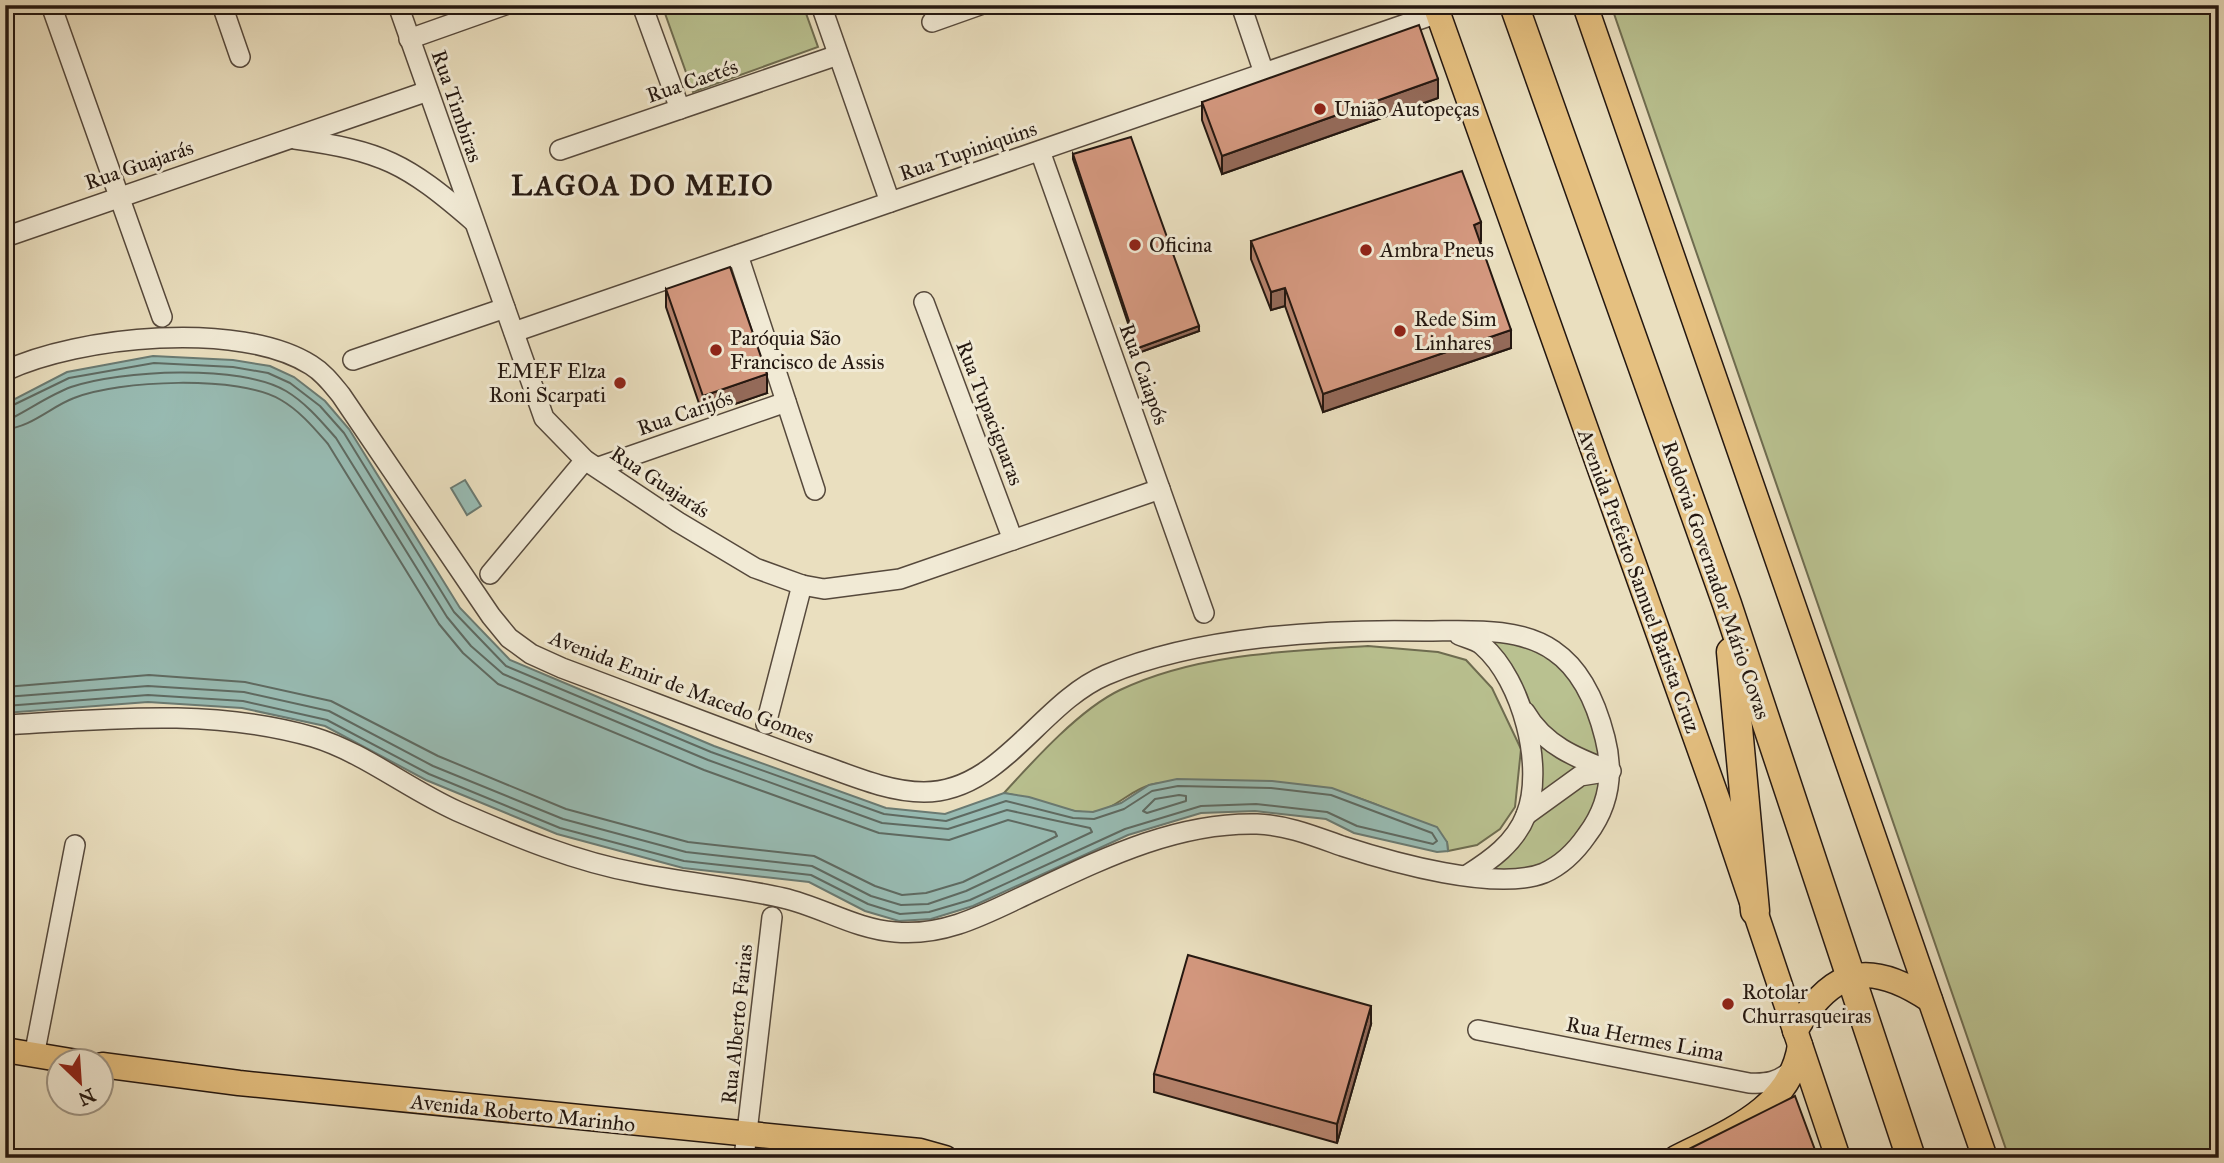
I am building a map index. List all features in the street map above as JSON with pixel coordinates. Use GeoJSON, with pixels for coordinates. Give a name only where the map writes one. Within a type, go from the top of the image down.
{"type":"FeatureCollection","features":[{"type":"Feature","properties":{"kind":"highway","name":"Rodovia Governador Mário Covas"},"geometry":{"type":"LineString","coordinates":[[1514,5],[1727,604],[1911,1158]]}},
{"type":"Feature","properties":{"kind":"highway"},"geometry":{"type":"LineString","coordinates":[[1727,604],[1755,911]]}},
{"type":"Feature","properties":{"kind":"main road"},"geometry":{"type":"LineString","coordinates":[[1585,5],[1985,1158]]}},
{"type":"Feature","properties":{"kind":"main road","name":"Avenida Prefeito Samuel Batista Cruz"},"geometry":{"type":"LineString","coordinates":[[1436,9],[1755,911],[1798,1047],[1838,1158]]}},
{"type":"Feature","properties":{"kind":"main road"},"geometry":{"type":"LineString","coordinates":[[1676,1158],[1758,1114],[1776,1098],[1798,1047],[1808,1009],[1825,992],[1849,976],[1874,975],[1903,982],[1930,1000]]}},
{"type":"Feature","properties":{"kind":"main road"},"geometry":{"type":"LineString","coordinates":[[5,1050],[46,1058]]}},
{"type":"Feature","properties":{"kind":"main road","name":"Avenida Roberto Marinho"},"geometry":{"type":"LineString","coordinates":[[116,1067],[746,1147],[920,1151],[945,1158]]}},
{"type":"Feature","properties":{"kind":"street"},"geometry":{"type":"LineString","coordinates":[[51,5],[162,317]]}},
{"type":"Feature","properties":{"kind":"street"},"geometry":{"type":"LineString","coordinates":[[222,5],[240,57]]}},
{"type":"Feature","properties":{"kind":"street","name":"Rua Timbiras"},"geometry":{"type":"LineString","coordinates":[[398,5],[473,222]]}},
{"type":"Feature","properties":{"kind":"street"},"geometry":{"type":"LineString","coordinates":[[409,39],[505,5]]}},
{"type":"Feature","properties":{"kind":"street"},"geometry":{"type":"LineString","coordinates":[[642,5],[680,109]]}},
{"type":"Feature","properties":{"kind":"street"},"geometry":{"type":"LineString","coordinates":[[821,5],[890,202]]}},
{"type":"Feature","properties":{"kind":"street"},"geometry":{"type":"LineString","coordinates":[[932,22],[980,5]]}},
{"type":"Feature","properties":{"kind":"street"},"geometry":{"type":"LineString","coordinates":[[1241,5],[1264,73]]}},
{"type":"Feature","properties":{"kind":"street","name":"Rua Tupiniquins"},"geometry":{"type":"LineString","coordinates":[[514,332],[1264,73],[1436,9]]}},
{"type":"Feature","properties":{"kind":"street","name":"Rua Caetés"},"geometry":{"type":"LineString","coordinates":[[560,150],[838,55]]}},
{"type":"Feature","properties":{"kind":"street","name":"Rua Guajarás"},"geometry":{"type":"LineString","coordinates":[[5,237],[119,195],[428,92]]}},
{"type":"Feature","properties":{"kind":"street","name":"Rua Guajarás"},"geometry":{"type":"LineString","coordinates":[[288,138],[347,146],[385,157],[417,175],[473,222],[544,418],[569,448],[678,522],[755,568],[802,585],[824,589],[900,579],[1160,489]]}},
{"type":"Feature","properties":{"kind":"street","name":"Rua Caiapós"},"geometry":{"type":"LineString","coordinates":[[1040,150],[1204,613]]}},
{"type":"Feature","properties":{"kind":"street"},"geometry":{"type":"LineString","coordinates":[[738,255],[815,490]]}},
{"type":"Feature","properties":{"kind":"street","name":"Rua Tupaciguaras"},"geometry":{"type":"LineString","coordinates":[[924,302],[1013,540]]}},
{"type":"Feature","properties":{"kind":"street"},"geometry":{"type":"LineString","coordinates":[[353,360],[505,308]]}},
{"type":"Feature","properties":{"kind":"street","name":"Avenida Emir de Macedo Gomes"},"geometry":{"type":"LineString","coordinates":[[5,371],[76,348],[167,336],[236,342],[282,352],[309,364],[326,376],[341,395],[480,603],[509,638],[531,654],[763,744],[859,778],[920,792],[951,788],[981,774],[1080,688],[1132,666],[1215,645],[1339,631],[1506,633],[1549,646],[1572,666],[1588,693],[1600,718],[1611,771],[1598,820],[1577,850],[1551,870],[1520,880],[1419,868],[1307,833],[1266,824],[1222,825],[1177,832],[1133,847],[967,922],[926,934],[888,932],[855,926],[828,912],[787,898],[633,873],[580,858],[452,808],[321,739],[271,727],[212,718],[155,717],[5,725]]}},
{"type":"Feature","properties":{"kind":"street","name":"Rua Carijós"},"geometry":{"type":"LineString","coordinates":[[592,464],[786,402]]}},
{"type":"Feature","properties":{"kind":"street"},"geometry":{"type":"LineString","coordinates":[[490,574],[592,464]]}},
{"type":"Feature","properties":{"kind":"street"},"geometry":{"type":"LineString","coordinates":[[766,724],[802,585]]}},
{"type":"Feature","properties":{"kind":"street","name":"Avenida Emir de Macedo Gomes"},"geometry":{"type":"LineString","coordinates":[[1448,631],[1482,644],[1503,668],[1517,700],[1530,744],[1535,777],[1526,816],[1495,858],[1466,875]]}},
{"type":"Feature","properties":{"kind":"street"},"geometry":{"type":"LineString","coordinates":[[1517,700],[1532,725],[1567,755],[1611,771]]}},
{"type":"Feature","properties":{"kind":"street"},"geometry":{"type":"LineString","coordinates":[[1526,816],[1580,776],[1611,771]]}},
{"type":"Feature","properties":{"kind":"street"},"geometry":{"type":"LineString","coordinates":[[34,1056],[75,845]]}},
{"type":"Feature","properties":{"kind":"street","name":"Rua Alberto Farias"},"geometry":{"type":"LineString","coordinates":[[746,1147],[772,917]]}},
{"type":"Feature","properties":{"kind":"street","name":"Rua Hermes Lima"},"geometry":{"type":"LineString","coordinates":[[1478,1030],[1749,1083],[1767,1084],[1782,1078],[1798,1047]]}},
{"type":"Feature","properties":{"kind":"green space"},"geometry":{"type":"Polygon","coordinates":[[[662,5],[803,5],[818,47],[693,92],[662,5]]]}},
{"type":"Feature","properties":{"kind":"green space"},"geometry":{"type":"Polygon","coordinates":[[[1611,5],[2219,5],[2219,1158],[2009,1158],[1611,5]]]}},
{"type":"Feature","properties":{"kind":"green space"},"geometry":{"type":"Polygon","coordinates":[[[1506,633],[1549,647],[1588,693],[1608,788],[1551,870],[1467,875],[1526,815],[1530,744],[1482,644],[1506,633]]]}},
{"type":"Feature","properties":{"kind":"green space"},"geometry":{"type":"Polygon","coordinates":[[[1368,646],[1438,652],[1466,660],[1492,688],[1521,749],[1515,807],[1500,829],[1477,845],[1448,851],[1447,842],[1387,809],[1360,798],[1305,786],[1244,782],[1164,783],[1150,785],[1108,808],[1093,812],[1072,811],[1004,793],[1058,736],[1089,709],[1120,690],[1149,678],[1241,656],[1368,646]]]}},
{"type":"Feature","properties":{"kind":"water"},"geometry":{"type":"Polygon","coordinates":[[[153,356],[233,360],[270,366],[294,377],[325,401],[349,429],[460,608],[510,660],[714,746],[886,808],[945,814],[1004,793],[1029,797],[1075,811],[1093,812],[1121,803],[1149,785],[1177,779],[1272,781],[1332,788],[1437,827],[1447,842],[1448,851],[1437,852],[1354,833],[1326,819],[1255,811],[1201,813],[1128,835],[973,906],[931,919],[899,921],[865,911],[809,882],[683,868],[557,834],[426,780],[325,726],[242,708],[148,702],[5,713],[5,404],[67,372],[153,356]]]}},
{"type":"Feature","properties":{"kind":"water"},"geometry":{"type":"Polygon","coordinates":[[[465,480],[481,506],[467,515],[451,488],[465,480]]]}},
{"type":"Feature","properties":{"kind":"building","name":"União Autopeças"},"geometry":{"type":"Polygon","coordinates":[[[1419,25],[1438,79],[1222,156],[1202,102],[1419,25]]]}},
{"type":"Feature","properties":{"kind":"building","name":"Oficina"},"geometry":{"type":"Polygon","coordinates":[[[1131,137],[1199,326],[1138,348],[1073,154],[1131,137]]]}},
{"type":"Feature","properties":{"kind":"building"},"geometry":{"type":"Polygon","coordinates":[[[1462,171],[1481,222],[1474,225],[1511,330],[1323,394],[1285,288],[1271,292],[1251,241],[1462,171]]]}},
{"type":"Feature","properties":{"kind":"building","name":"Paróquia São Francisco de Assis"},"geometry":{"type":"Polygon","coordinates":[[[730,267],[767,374],[703,396],[666,289],[730,267]]]}},
{"type":"Feature","properties":{"kind":"building"},"geometry":{"type":"Polygon","coordinates":[[[1188,955],[1371,1006],[1337,1124],[1154,1074],[1188,955]]]}},
{"type":"Feature","properties":{"kind":"building"},"geometry":{"type":"Polygon","coordinates":[[[1795,1096],[1818,1158],[1671,1158],[1795,1096]]]}},
{"type":"Feature","properties":{"kind":"place","name":"União Autopeças"},"geometry":{"type":"Point","coordinates":[1320,109]}},
{"type":"Feature","properties":{"kind":"place","name":"Oficina"},"geometry":{"type":"Point","coordinates":[1135,245]}},
{"type":"Feature","properties":{"kind":"place","name":"Ambra Pneus"},"geometry":{"type":"Point","coordinates":[1366,250]}},
{"type":"Feature","properties":{"kind":"place","name":"Rede Sim Linhares"},"geometry":{"type":"Point","coordinates":[1400,331]}},
{"type":"Feature","properties":{"kind":"place","name":"Paróquia São Francisco de Assis"},"geometry":{"type":"Point","coordinates":[716,350]}},
{"type":"Feature","properties":{"kind":"place","name":"EMEF Elza Roni Scarpati"},"geometry":{"type":"Point","coordinates":[620,383]}},
{"type":"Feature","properties":{"kind":"place","name":"Rotolar Churrasqueiras"},"geometry":{"type":"Point","coordinates":[1728,1004]}},
{"type":"Feature","properties":{"kind":"district","name":"LAGOA DO MEIO"},"geometry":{"type":"Point","coordinates":[643,185]}}]}
